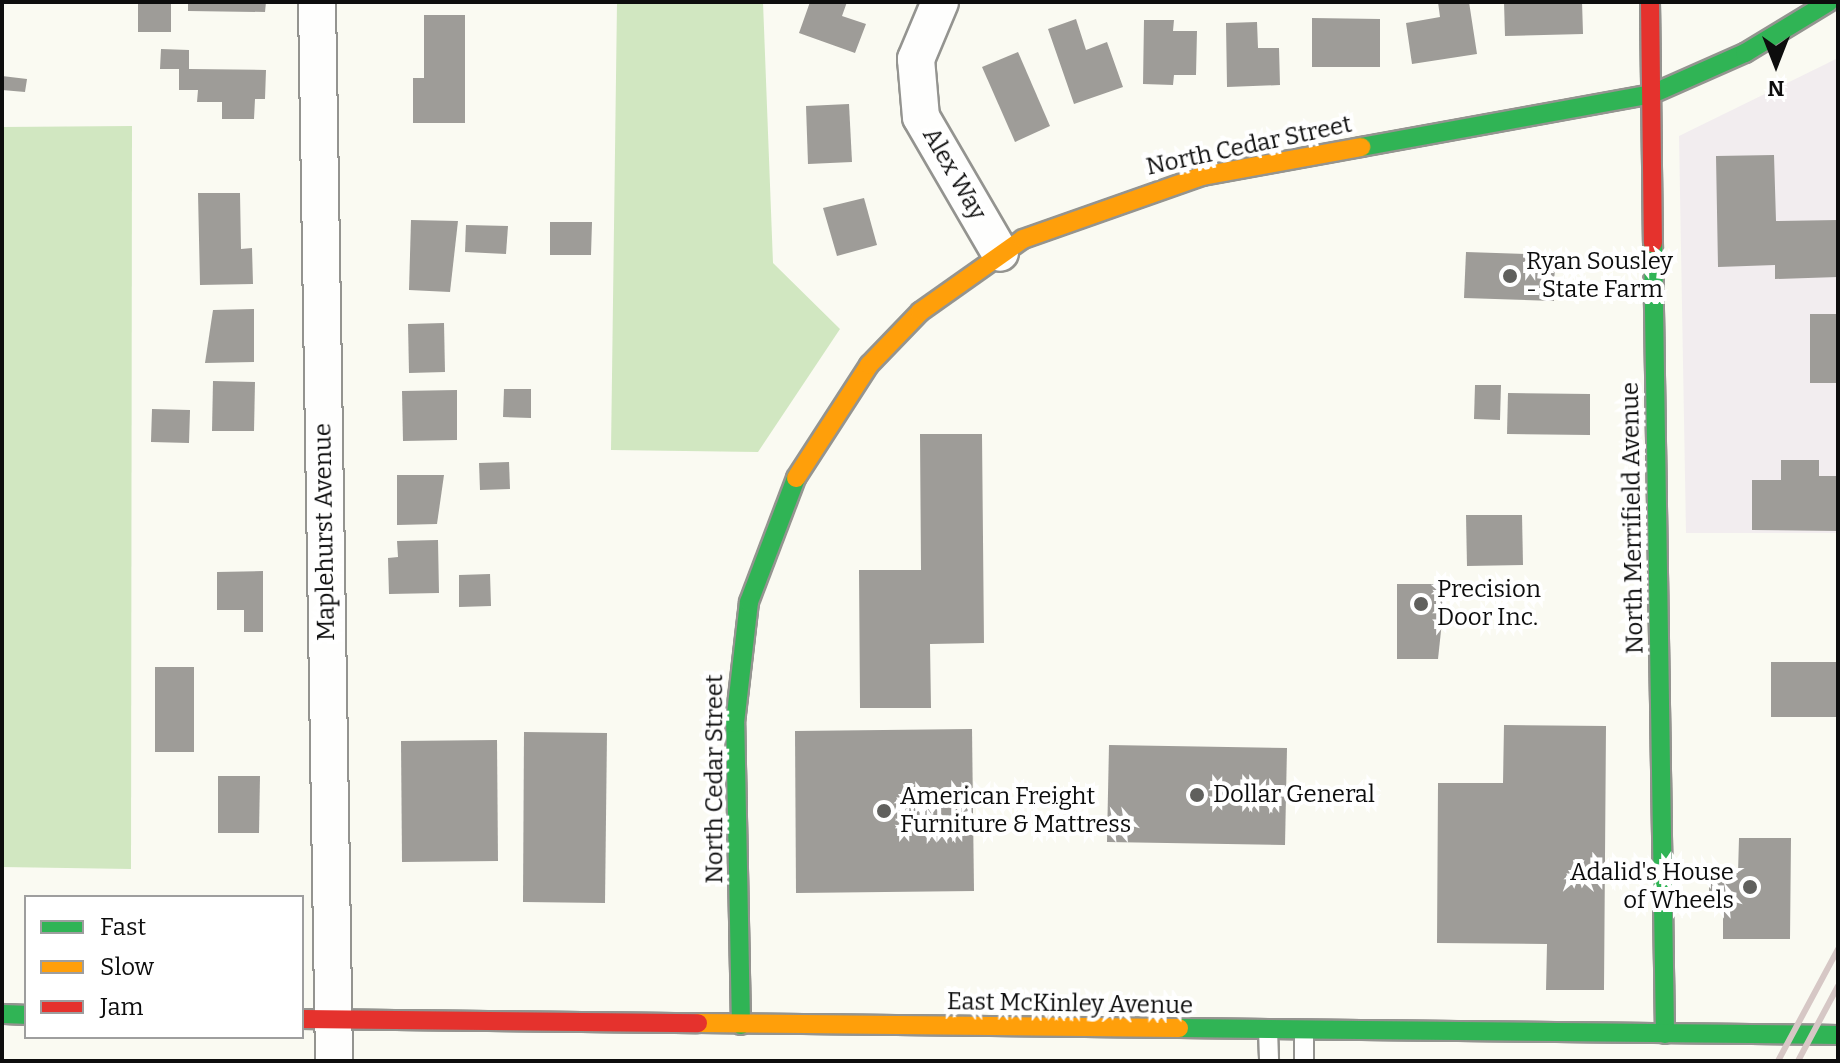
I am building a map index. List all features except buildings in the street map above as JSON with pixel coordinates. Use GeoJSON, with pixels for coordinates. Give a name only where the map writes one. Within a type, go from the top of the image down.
{"type":"FeatureCollection","features":[{"type":"Feature","properties":{"kind":"street","name":"Maplehurst Avenue"},"geometry":{"type":"LineString","coordinates":[[317,2],[318,1020],[334,1061]]}},
{"type":"Feature","properties":{"kind":"street","name":"Alex Way"},"geometry":{"type":"LineString","coordinates":[[940,2],[916,59],[921,117],[1000,253]]}},
{"type":"Feature","properties":{"kind":"street","name":"North Merrifield Avenue"},"geometry":{"type":"LineString","coordinates":[[1650,2],[1665,1034]]}},
{"type":"Feature","properties":{"kind":"street","name":"North Cedar Street"},"geometry":{"type":"LineString","coordinates":[[741,1025],[738,674],[749,602],[771,532],[807,455],[869,365],[920,312],[1000,253],[1081,214],[1202,176],[1652,94],[1745,53],[1829,2]]}},
{"type":"Feature","properties":{"kind":"street"},"geometry":{"type":"LineString","coordinates":[[2,1014],[24,1015]]}},
{"type":"Feature","properties":{"kind":"street","name":"East McKinley Avenue"},"geometry":{"type":"LineString","coordinates":[[318,1020],[1838,1035]]}},
{"type":"Feature","properties":{"kind":"lane"},"geometry":{"type":"LineString","coordinates":[[1268,1030],[1269,1061]]}},
{"type":"Feature","properties":{"kind":"lane"},"geometry":{"type":"LineString","coordinates":[[1304,1030],[1304,1061]]}},
{"type":"Feature","properties":{"kind":"shaded area"},"geometry":{"type":"Polygon","coordinates":[[[1838,58],[1838,533],[1686,533],[1679,136],[1838,58]]]}},
{"type":"Feature","properties":{"kind":"green space"},"geometry":{"type":"Polygon","coordinates":[[[617,2],[763,2],[773,263],[840,329],[758,452],[611,450],[617,2]]]}},
{"type":"Feature","properties":{"kind":"green space"},"geometry":{"type":"Polygon","coordinates":[[[132,126],[131,869],[2,867],[2,127],[132,126]]]}},
{"type":"Feature","properties":{"kind":"railway"},"geometry":{"type":"LineString","coordinates":[[1778,1061],[1838,949]]}},
{"type":"Feature","properties":{"kind":"railway"},"geometry":{"type":"LineString","coordinates":[[1798,1061],[1838,986]]}},
{"type":"Feature","properties":{"kind":"traffic: fast"},"geometry":{"type":"LineString","coordinates":[[1361,147],[1652,94],[1745,53],[1829,2]]}},
{"type":"Feature","properties":{"kind":"traffic: fast"},"geometry":{"type":"LineString","coordinates":[[1653,243],[1665,1034]]}},
{"type":"Feature","properties":{"kind":"traffic: fast"},"geometry":{"type":"LineString","coordinates":[[741,1025],[735,723],[749,602],[796,478]]}},
{"type":"Feature","properties":{"kind":"traffic: fast"},"geometry":{"type":"LineString","coordinates":[[2,1014],[24,1015]]}},
{"type":"Feature","properties":{"kind":"traffic: fast"},"geometry":{"type":"LineString","coordinates":[[1179,1028],[1838,1035]]}},
{"type":"Feature","properties":{"kind":"traffic: slow"},"geometry":{"type":"LineString","coordinates":[[796,478],[869,365],[920,312],[1023,239],[1202,176],[1361,147]]}},
{"type":"Feature","properties":{"kind":"traffic: slow"},"geometry":{"type":"LineString","coordinates":[[698,1023],[1179,1028]]}},
{"type":"Feature","properties":{"kind":"traffic: jam"},"geometry":{"type":"LineString","coordinates":[[1650,2],[1653,243]]}},
{"type":"Feature","properties":{"kind":"traffic: jam"},"geometry":{"type":"LineString","coordinates":[[304,1019],[698,1023]]}},
{"type":"Feature","properties":{"kind":"place","name":"Ryan Sousley - State Farm"},"geometry":{"type":"Point","coordinates":[1510,276]}},
{"type":"Feature","properties":{"kind":"place","name":"Precision Door Inc."},"geometry":{"type":"Point","coordinates":[1421,604]}},
{"type":"Feature","properties":{"kind":"place","name":"Dollar General"},"geometry":{"type":"Point","coordinates":[1197,795]}},
{"type":"Feature","properties":{"kind":"place","name":"American Freight Furniture & Mattress"},"geometry":{"type":"Point","coordinates":[884,811]}},
{"type":"Feature","properties":{"kind":"place","name":"Adalid's House of Wheels"},"geometry":{"type":"Point","coordinates":[1750,887]}}]}
